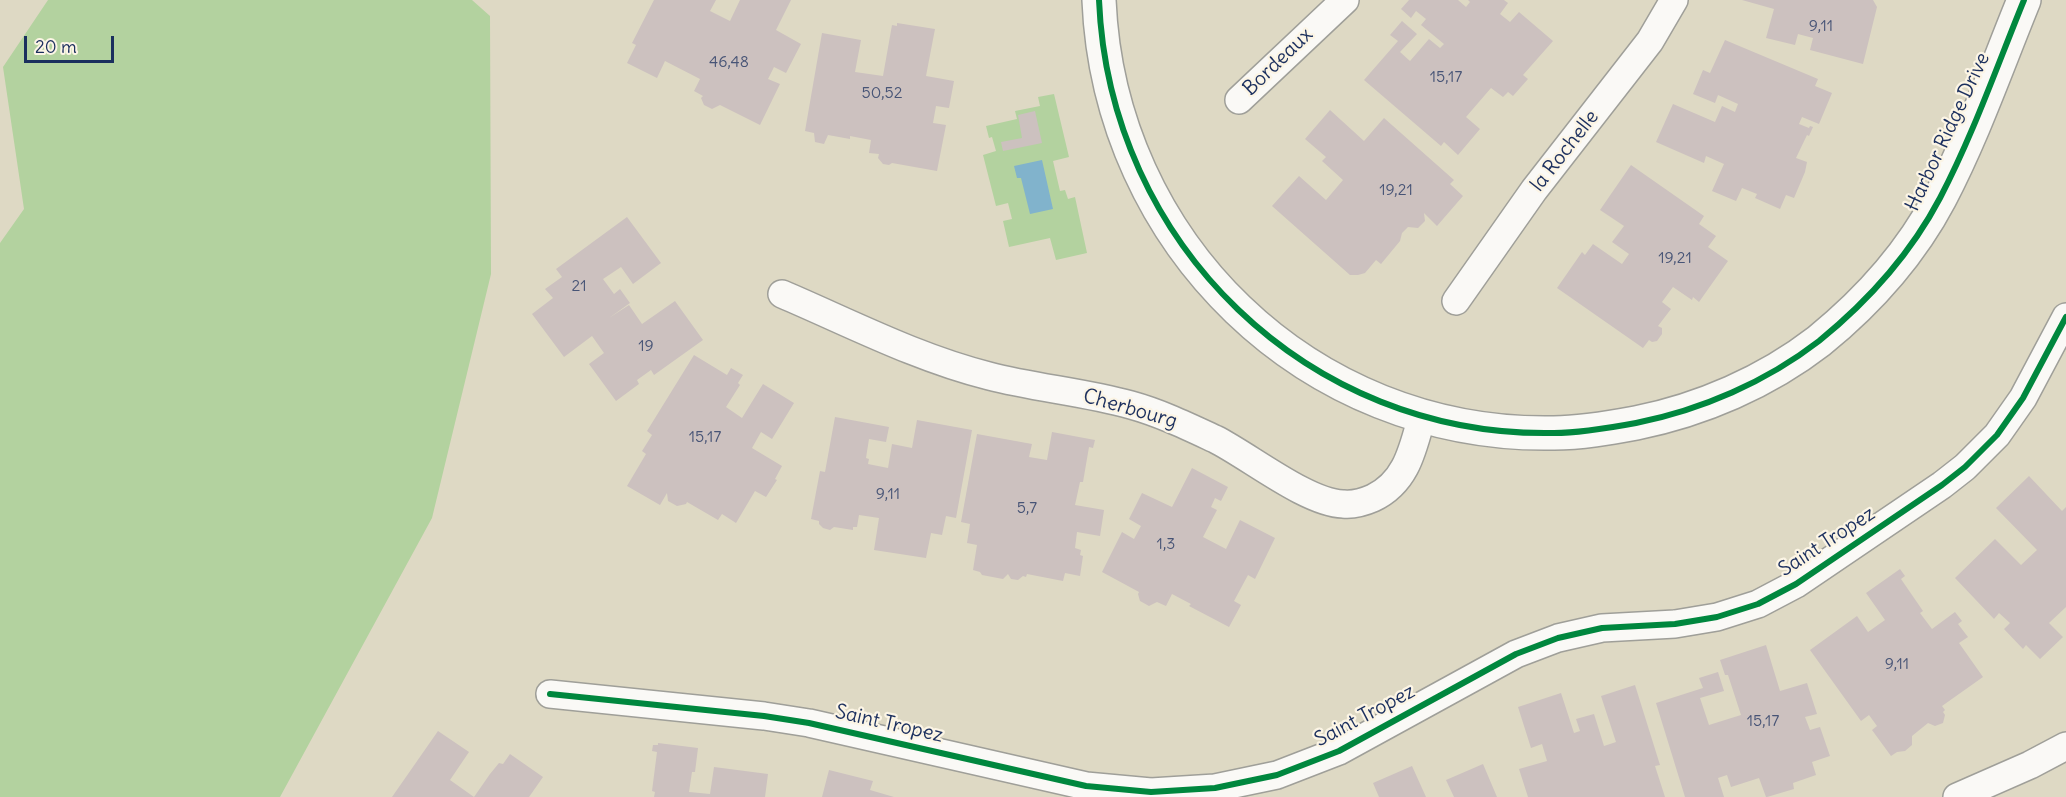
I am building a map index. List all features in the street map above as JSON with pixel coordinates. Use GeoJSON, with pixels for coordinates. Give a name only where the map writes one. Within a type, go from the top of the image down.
{"type":"FeatureCollection","features":[{"type":"Feature","properties":{"kind":"street","name":"Harbor Ridge Drive"},"geometry":{"type":"LineString","coordinates":[[1100,0],[1101,34],[1108,81],[1121,126],[1138,170],[1160,212],[1186,252],[1215,288],[1241,313],[1286,350],[1347,387],[1422,416],[1482,429],[1552,433],[1603,429],[1669,416],[1713,401],[1757,381],[1816,343],[1852,312],[1885,278],[1914,241],[1939,201],[2024,0]]}},
{"type":"Feature","properties":{"kind":"street","name":"Bordeaux"},"geometry":{"type":"LineString","coordinates":[[1239,100],[1345,0]]}},
{"type":"Feature","properties":{"kind":"street","name":"la Rochelle"},"geometry":{"type":"LineString","coordinates":[[1456,301],[1534,190],[1650,41],[1674,0]]}},
{"type":"Feature","properties":{"kind":"street","name":"Cherbourg"},"geometry":{"type":"LineString","coordinates":[[782,294],[936,361],[989,376],[1132,405],[1179,422],[1224,444],[1322,501],[1343,505],[1365,502],[1384,493],[1400,477],[1409,462],[1422,416]]}},
{"type":"Feature","properties":{"kind":"street","name":"Saint Tropez"},"geometry":{"type":"LineString","coordinates":[[550,694],[764,716],[809,723],[1086,786],[1161,792],[1280,786],[1516,654],[1558,638],[1602,628],[1675,624],[1717,617],[1758,604],[1796,584],[1965,467],[1997,435],[2023,398],[2066,317]]}},
{"type":"Feature","properties":{"kind":"street"},"geometry":{"type":"LineString","coordinates":[[1957,797],[2030,765],[2066,746]]}},
{"type":"Feature","properties":{"kind":"green space"},"geometry":{"type":"Polygon","coordinates":[[[48,0],[472,0],[490,16],[491,274],[432,518],[280,797],[0,797],[0,243],[24,209],[3,67],[48,0]]]}},
{"type":"Feature","properties":{"kind":"green space"},"geometry":{"type":"Polygon","coordinates":[[[1054,94],[1069,157],[1053,161],[1060,191],[1065,190],[1068,199],[1075,197],[1087,253],[1056,260],[1050,238],[1009,247],[1003,221],[1012,219],[1008,203],[996,206],[983,155],[996,151],[986,126],[1017,119],[1015,111],[1040,106],[1038,97],[1054,94]]]}},
{"type":"Feature","properties":{"kind":"water"},"geometry":{"type":"Polygon","coordinates":[[[1042,160],[1053,209],[1030,214],[1021,178],[1017,178],[1014,166],[1042,160]]]}},
{"type":"Feature","properties":{"kind":"building"},"geometry":{"type":"Polygon","coordinates":[[[654,0],[716,0],[710,11],[730,21],[740,0],[791,0],[776,30],[801,44],[786,73],[774,67],[768,79],[780,84],[760,125],[720,105],[712,109],[704,105],[701,98],[703,96],[694,91],[700,79],[665,61],[657,78],[627,63],[636,45],[632,43],[654,0]]]}},
{"type":"Feature","properties":{"kind":"building"},"geometry":{"type":"Polygon","coordinates":[[[1409,0],[1458,0],[1466,7],[1470,2],[1468,0],[1504,0],[1508,3],[1500,14],[1510,22],[1519,12],[1553,41],[1523,75],[1528,79],[1513,96],[1508,92],[1503,97],[1491,88],[1466,117],[1480,129],[1458,155],[1444,142],[1441,146],[1364,80],[1398,41],[1390,35],[1402,21],[1417,34],[1400,52],[1410,61],[1429,39],[1440,48],[1444,44],[1421,25],[1426,19],[1416,11],[1411,18],[1401,9],[1409,0]]]}},
{"type":"Feature","properties":{"kind":"building"},"geometry":{"type":"Polygon","coordinates":[[[1742,0],[1873,0],[1877,7],[1863,64],[1810,50],[1813,38],[1798,34],[1795,45],[1766,38],[1774,9],[1742,0]]]}},
{"type":"Feature","properties":{"kind":"building"},"geometry":{"type":"Polygon","coordinates":[[[897,23],[935,29],[926,76],[954,81],[949,108],[936,106],[933,123],[946,125],[937,171],[892,163],[883,164],[878,158],[879,154],[869,153],[871,140],[828,135],[824,144],[815,142],[814,133],[805,131],[822,33],[861,40],[855,72],[883,76],[892,25],[897,26],[897,23]]]}},
{"type":"Feature","properties":{"kind":"building"},"geometry":{"type":"Polygon","coordinates":[[[1725,40],[1818,79],[1815,86],[1832,93],[1819,124],[1802,117],[1799,124],[1809,128],[1813,127],[1796,158],[1807,162],[1805,172],[1794,198],[1786,195],[1780,209],[1755,198],[1757,194],[1742,188],[1736,201],[1712,191],[1724,164],[1706,156],[1704,163],[1656,142],[1673,104],[1715,122],[1722,106],[1735,112],[1738,104],[1718,95],[1715,103],[1693,94],[1703,70],[1710,73],[1725,40]]]}},
{"type":"Feature","properties":{"kind":"building"},"geometry":{"type":"Polygon","coordinates":[[[1330,110],[1364,141],[1384,118],[1454,180],[1450,184],[1463,196],[1437,226],[1424,213],[1425,221],[1418,228],[1408,227],[1381,264],[1376,260],[1365,273],[1358,275],[1350,275],[1272,206],[1299,176],[1326,200],[1343,180],[1322,161],[1326,157],[1305,139],[1330,110]]]}},
{"type":"Feature","properties":{"kind":"building"},"geometry":{"type":"Polygon","coordinates":[[[1035,111],[1042,143],[1003,151],[1001,142],[1022,138],[1018,115],[1035,111]]]}},
{"type":"Feature","properties":{"kind":"building"},"geometry":{"type":"Polygon","coordinates":[[[1631,165],[1704,216],[1699,224],[1716,236],[1708,247],[1728,261],[1699,302],[1673,287],[1662,302],[1671,309],[1658,326],[1662,328],[1662,334],[1657,341],[1649,340],[1643,348],[1557,288],[1582,252],[1585,255],[1593,244],[1622,264],[1629,254],[1612,242],[1624,226],[1600,210],[1631,165]]]}},
{"type":"Feature","properties":{"kind":"building"},"geometry":{"type":"Polygon","coordinates":[[[627,217],[661,263],[633,284],[621,267],[603,279],[614,294],[620,289],[630,303],[609,318],[629,305],[642,324],[675,301],[703,340],[654,375],[651,370],[637,380],[639,384],[616,401],[589,364],[604,353],[592,336],[564,357],[532,314],[553,298],[545,289],[562,277],[556,269],[627,217]]]}},
{"type":"Feature","properties":{"kind":"building"},"geometry":{"type":"Polygon","coordinates":[[[694,355],[727,375],[731,368],[743,375],[738,383],[740,385],[726,407],[742,418],[763,384],[794,403],[772,439],[761,432],[752,448],[782,466],[775,479],[777,480],[766,497],[755,491],[736,523],[722,514],[718,520],[687,502],[677,506],[668,501],[667,493],[660,505],[627,486],[646,454],[642,451],[652,435],[647,431],[694,355]]]}},
{"type":"Feature","properties":{"kind":"building"},"geometry":{"type":"Polygon","coordinates":[[[835,417],[889,427],[886,442],[869,439],[866,458],[869,459],[868,464],[888,468],[892,444],[912,448],[917,420],[972,430],[956,518],[946,516],[942,535],[931,533],[926,558],[874,550],[879,518],[859,515],[857,527],[853,527],[853,530],[834,527],[830,530],[823,528],[819,521],[811,519],[820,471],[825,472],[835,417]]]}},
{"type":"Feature","properties":{"kind":"building"},"geometry":{"type":"Polygon","coordinates":[[[1052,432],[1095,440],[1093,448],[1089,447],[1083,482],[1080,482],[1075,505],[1104,510],[1100,536],[1077,532],[1075,548],[1081,550],[1080,555],[1083,556],[1080,576],[1065,573],[1063,581],[1027,574],[1026,577],[1023,576],[1018,580],[1011,579],[1008,574],[1003,579],[982,575],[973,570],[977,545],[967,543],[970,524],[961,522],[977,434],[1032,444],[1029,457],[1047,460],[1052,432]]]}},
{"type":"Feature","properties":{"kind":"building"},"geometry":{"type":"Polygon","coordinates":[[[1192,468],[1228,487],[1221,501],[1215,498],[1211,507],[1217,510],[1203,537],[1226,549],[1240,520],[1275,538],[1255,579],[1248,575],[1234,601],[1241,605],[1229,627],[1189,606],[1191,604],[1172,594],[1166,606],[1157,602],[1149,606],[1140,601],[1139,592],[1102,572],[1122,532],[1134,539],[1141,526],[1129,519],[1142,493],[1172,507],[1192,468]]]}},
{"type":"Feature","properties":{"kind":"building"},"geometry":{"type":"Polygon","coordinates":[[[2029,476],[2062,511],[2066,507],[2066,607],[2049,623],[2063,637],[2040,659],[2026,645],[2023,649],[2004,629],[2010,623],[1999,613],[1994,619],[1955,578],[1995,539],[2021,565],[2037,550],[1996,508],[2029,476]]]}},
{"type":"Feature","properties":{"kind":"building"},"geometry":{"type":"Polygon","coordinates":[[[1900,569],[1905,576],[1901,579],[1923,611],[1920,613],[1932,629],[1955,612],[1962,621],[1958,624],[1968,637],[1959,643],[1983,677],[1942,706],[1945,710],[1943,723],[1935,726],[1928,723],[1912,736],[1912,745],[1905,751],[1891,756],[1872,730],[1877,726],[1869,715],[1861,721],[1810,650],[1857,616],[1868,632],[1885,620],[1866,593],[1900,569]]]}},
{"type":"Feature","properties":{"kind":"building"},"geometry":{"type":"Polygon","coordinates":[[[1766,645],[1780,691],[1807,683],[1817,714],[1805,717],[1810,730],[1820,727],[1830,756],[1812,762],[1816,775],[1793,783],[1794,789],[1767,797],[1759,778],[1731,787],[1727,775],[1718,778],[1724,797],[1685,797],[1656,703],[1703,688],[1699,678],[1718,672],[1724,691],[1700,698],[1709,725],[1741,715],[1728,675],[1725,675],[1720,660],[1766,645]]]}},
{"type":"Feature","properties":{"kind":"building"},"geometry":{"type":"Polygon","coordinates":[[[1635,685],[1660,765],[1655,766],[1665,797],[1528,797],[1519,769],[1547,761],[1542,744],[1531,748],[1518,707],[1561,693],[1574,733],[1580,731],[1576,719],[1594,714],[1604,746],[1616,742],[1601,696],[1635,685]]]}},
{"type":"Feature","properties":{"kind":"building"},"geometry":{"type":"Polygon","coordinates":[[[438,731],[469,752],[450,780],[474,797],[392,797],[438,731]]]}},
{"type":"Feature","properties":{"kind":"building"},"geometry":{"type":"Polygon","coordinates":[[[658,743],[698,748],[695,772],[692,772],[689,792],[710,794],[714,767],[768,774],[765,797],[654,797],[655,792],[652,791],[657,752],[652,751],[653,745],[658,745],[658,743]]]}},
{"type":"Feature","properties":{"kind":"building"},"geometry":{"type":"Polygon","coordinates":[[[510,754],[543,777],[529,797],[474,797],[499,763],[503,764],[510,754]]]}},
{"type":"Feature","properties":{"kind":"building"},"geometry":{"type":"Polygon","coordinates":[[[1483,764],[1497,797],[1454,797],[1446,780],[1483,764]]]}},
{"type":"Feature","properties":{"kind":"building"},"geometry":{"type":"Polygon","coordinates":[[[1412,766],[1426,797],[1379,797],[1373,783],[1412,766]]]}},
{"type":"Feature","properties":{"kind":"building"},"geometry":{"type":"Polygon","coordinates":[[[829,770],[873,781],[870,790],[894,797],[822,797],[829,770]]]}},
{"type":"Feature","properties":{"kind":"cycle path"},"geometry":{"type":"LineString","coordinates":[[1099,0],[1111,89],[1140,171],[1182,245],[1238,310],[1305,362],[1381,402],[1464,426],[1554,433],[1636,423],[1708,402],[1755,382],[1799,356],[1837,326],[1887,276],[1916,238],[1940,198],[1963,150],[2024,0]]}},
{"type":"Feature","properties":{"kind":"cycle path"},"geometry":{"type":"LineString","coordinates":[[550,694],[764,716],[809,723],[1086,786],[1151,792],[1215,788],[1277,775],[1339,751],[1516,654],[1558,638],[1602,628],[1675,624],[1717,617],[1758,604],[1796,584],[1965,467],[1997,435],[2023,398],[2066,317]]}}]}
